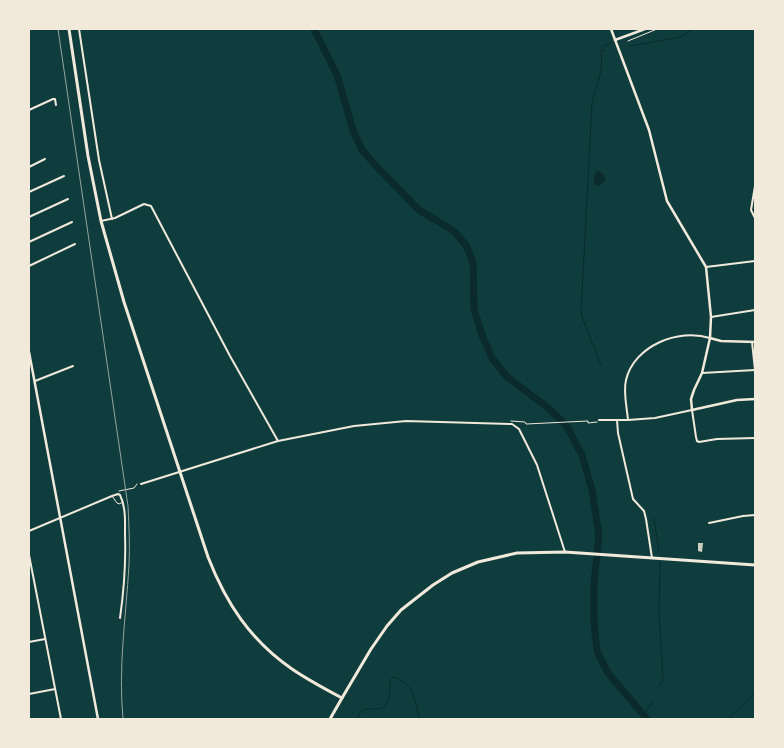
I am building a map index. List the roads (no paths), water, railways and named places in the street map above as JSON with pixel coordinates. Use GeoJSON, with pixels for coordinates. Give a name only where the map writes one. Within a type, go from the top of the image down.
{"type":"FeatureCollection","features":[{"type":"Feature","properties":{"kind":"main road"},"geometry":{"type":"LineString","coordinates":[[69,29],[88,156],[101,221],[120,288],[179,472],[218,582],[241,620],[253,635],[281,661],[310,681],[342,698]]}},
{"type":"Feature","properties":{"kind":"main road"},"geometry":{"type":"LineString","coordinates":[[330,719],[371,649],[388,626],[407,605],[433,585],[465,568],[497,557],[517,553],[565,552],[755,565]]}},
{"type":"Feature","properties":{"kind":"street"},"geometry":{"type":"LineString","coordinates":[[79,29],[99,160],[112,219]]}},
{"type":"Feature","properties":{"kind":"street"},"geometry":{"type":"LineString","coordinates":[[611,29],[649,130],[667,201],[706,267],[711,317],[710,338],[702,373],[691,399],[697,441],[755,438]]}},
{"type":"Feature","properties":{"kind":"street"},"geometry":{"type":"LineString","coordinates":[[615,40],[645,29]]}},
{"type":"Feature","properties":{"kind":"street"},"geometry":{"type":"LineString","coordinates":[[29,110],[53,99],[55,100],[56,105]]}},
{"type":"Feature","properties":{"kind":"street"},"geometry":{"type":"LineString","coordinates":[[29,167],[45,159]]}},
{"type":"Feature","properties":{"kind":"street"},"geometry":{"type":"LineString","coordinates":[[29,192],[64,176]]}},
{"type":"Feature","properties":{"kind":"street"},"geometry":{"type":"LineString","coordinates":[[755,186],[751,210],[755,218]]}},
{"type":"Feature","properties":{"kind":"street"},"geometry":{"type":"LineString","coordinates":[[29,217],[68,199]]}},
{"type":"Feature","properties":{"kind":"street"},"geometry":{"type":"LineString","coordinates":[[101,221],[112,219],[144,204],[151,206],[230,356],[278,441]]}},
{"type":"Feature","properties":{"kind":"street"},"geometry":{"type":"LineString","coordinates":[[29,242],[72,222]]}},
{"type":"Feature","properties":{"kind":"street"},"geometry":{"type":"LineString","coordinates":[[29,266],[75,244]]}},
{"type":"Feature","properties":{"kind":"street"},"geometry":{"type":"LineString","coordinates":[[706,267],[755,261]]}},
{"type":"Feature","properties":{"kind":"street"},"geometry":{"type":"LineString","coordinates":[[711,317],[755,310]]}},
{"type":"Feature","properties":{"kind":"street"},"geometry":{"type":"LineString","coordinates":[[628,420],[627,376],[641,353],[662,341],[678,337],[694,336],[721,340],[753,342],[755,370],[702,373]]}},
{"type":"Feature","properties":{"kind":"street"},"geometry":{"type":"LineString","coordinates":[[29,352],[98,719]]}},
{"type":"Feature","properties":{"kind":"street"},"geometry":{"type":"LineString","coordinates":[[35,381],[73,366]]}},
{"type":"Feature","properties":{"kind":"street"},"geometry":{"type":"LineString","coordinates":[[29,374],[33,372]]}},
{"type":"Feature","properties":{"kind":"street"},"geometry":{"type":"LineString","coordinates":[[599,420],[655,418],[737,400],[755,398]]}},
{"type":"Feature","properties":{"kind":"street"},"geometry":{"type":"LineString","coordinates":[[617,420],[618,434],[633,499],[644,511],[652,558]]}},
{"type":"Feature","properties":{"kind":"street"},"geometry":{"type":"LineString","coordinates":[[141,484],[278,441],[348,428],[394,422],[508,423],[515,425],[519,430],[537,465],[565,552]]}},
{"type":"Feature","properties":{"kind":"street"},"geometry":{"type":"LineString","coordinates":[[29,531],[118,494],[125,512],[126,544],[125,578],[120,618]]}},
{"type":"Feature","properties":{"kind":"street"},"geometry":{"type":"LineString","coordinates":[[709,523],[755,515]]}},
{"type":"Feature","properties":{"kind":"street"},"geometry":{"type":"LineString","coordinates":[[29,555],[61,719]]}},
{"type":"Feature","properties":{"kind":"street"},"geometry":{"type":"LineString","coordinates":[[29,642],[45,639]]}},
{"type":"Feature","properties":{"kind":"street"},"geometry":{"type":"LineString","coordinates":[[29,694],[55,689]]}},
{"type":"Feature","properties":{"kind":"lane"},"geometry":{"type":"LineString","coordinates":[[112,496],[117,503],[120,504],[122,501]]}},
{"type":"Feature","properties":{"kind":"water"},"geometry":{"type":"Polygon","coordinates":[[[597,171],[605,177],[605,181],[598,186],[594,184],[594,177],[597,171]]]}},
{"type":"Feature","properties":{"kind":"waterway"},"geometry":{"type":"LineString","coordinates":[[314,29],[337,75],[353,130],[362,150],[419,210],[454,231],[466,245],[473,263],[474,309],[482,335],[492,358],[507,377],[547,407],[566,425],[582,455],[592,490],[599,536],[594,583],[594,623],[597,651],[608,673],[647,719]]}},
{"type":"Feature","properties":{"kind":"waterway"},"geometry":{"type":"LineString","coordinates":[[630,46],[681,37],[692,29]]}},
{"type":"Feature","properties":{"kind":"waterway"},"geometry":{"type":"LineString","coordinates":[[601,51],[604,46],[612,42]]}},
{"type":"Feature","properties":{"kind":"waterway"},"geometry":{"type":"LineString","coordinates":[[601,365],[581,312],[592,103],[601,73],[601,52],[605,50]]}},
{"type":"Feature","properties":{"kind":"waterway"},"geometry":{"type":"LineString","coordinates":[[654,518],[659,551]]}},
{"type":"Feature","properties":{"kind":"waterway"},"geometry":{"type":"LineString","coordinates":[[659,687],[663,680],[659,614],[660,563]]}},
{"type":"Feature","properties":{"kind":"waterway"},"geometry":{"type":"LineString","coordinates":[[357,719],[359,714],[365,709],[385,707],[389,699],[390,681],[393,677],[400,679],[409,688],[415,700],[419,719]]}},
{"type":"Feature","properties":{"kind":"waterway"},"geometry":{"type":"LineString","coordinates":[[728,719],[755,693]]}},
{"type":"Feature","properties":{"kind":"waterway"},"geometry":{"type":"LineString","coordinates":[[644,715],[652,702]]}},
{"type":"Feature","properties":{"kind":"railway"},"geometry":{"type":"LineString","coordinates":[[58,29],[128,506],[128,584],[121,680],[123,719]]}}]}
